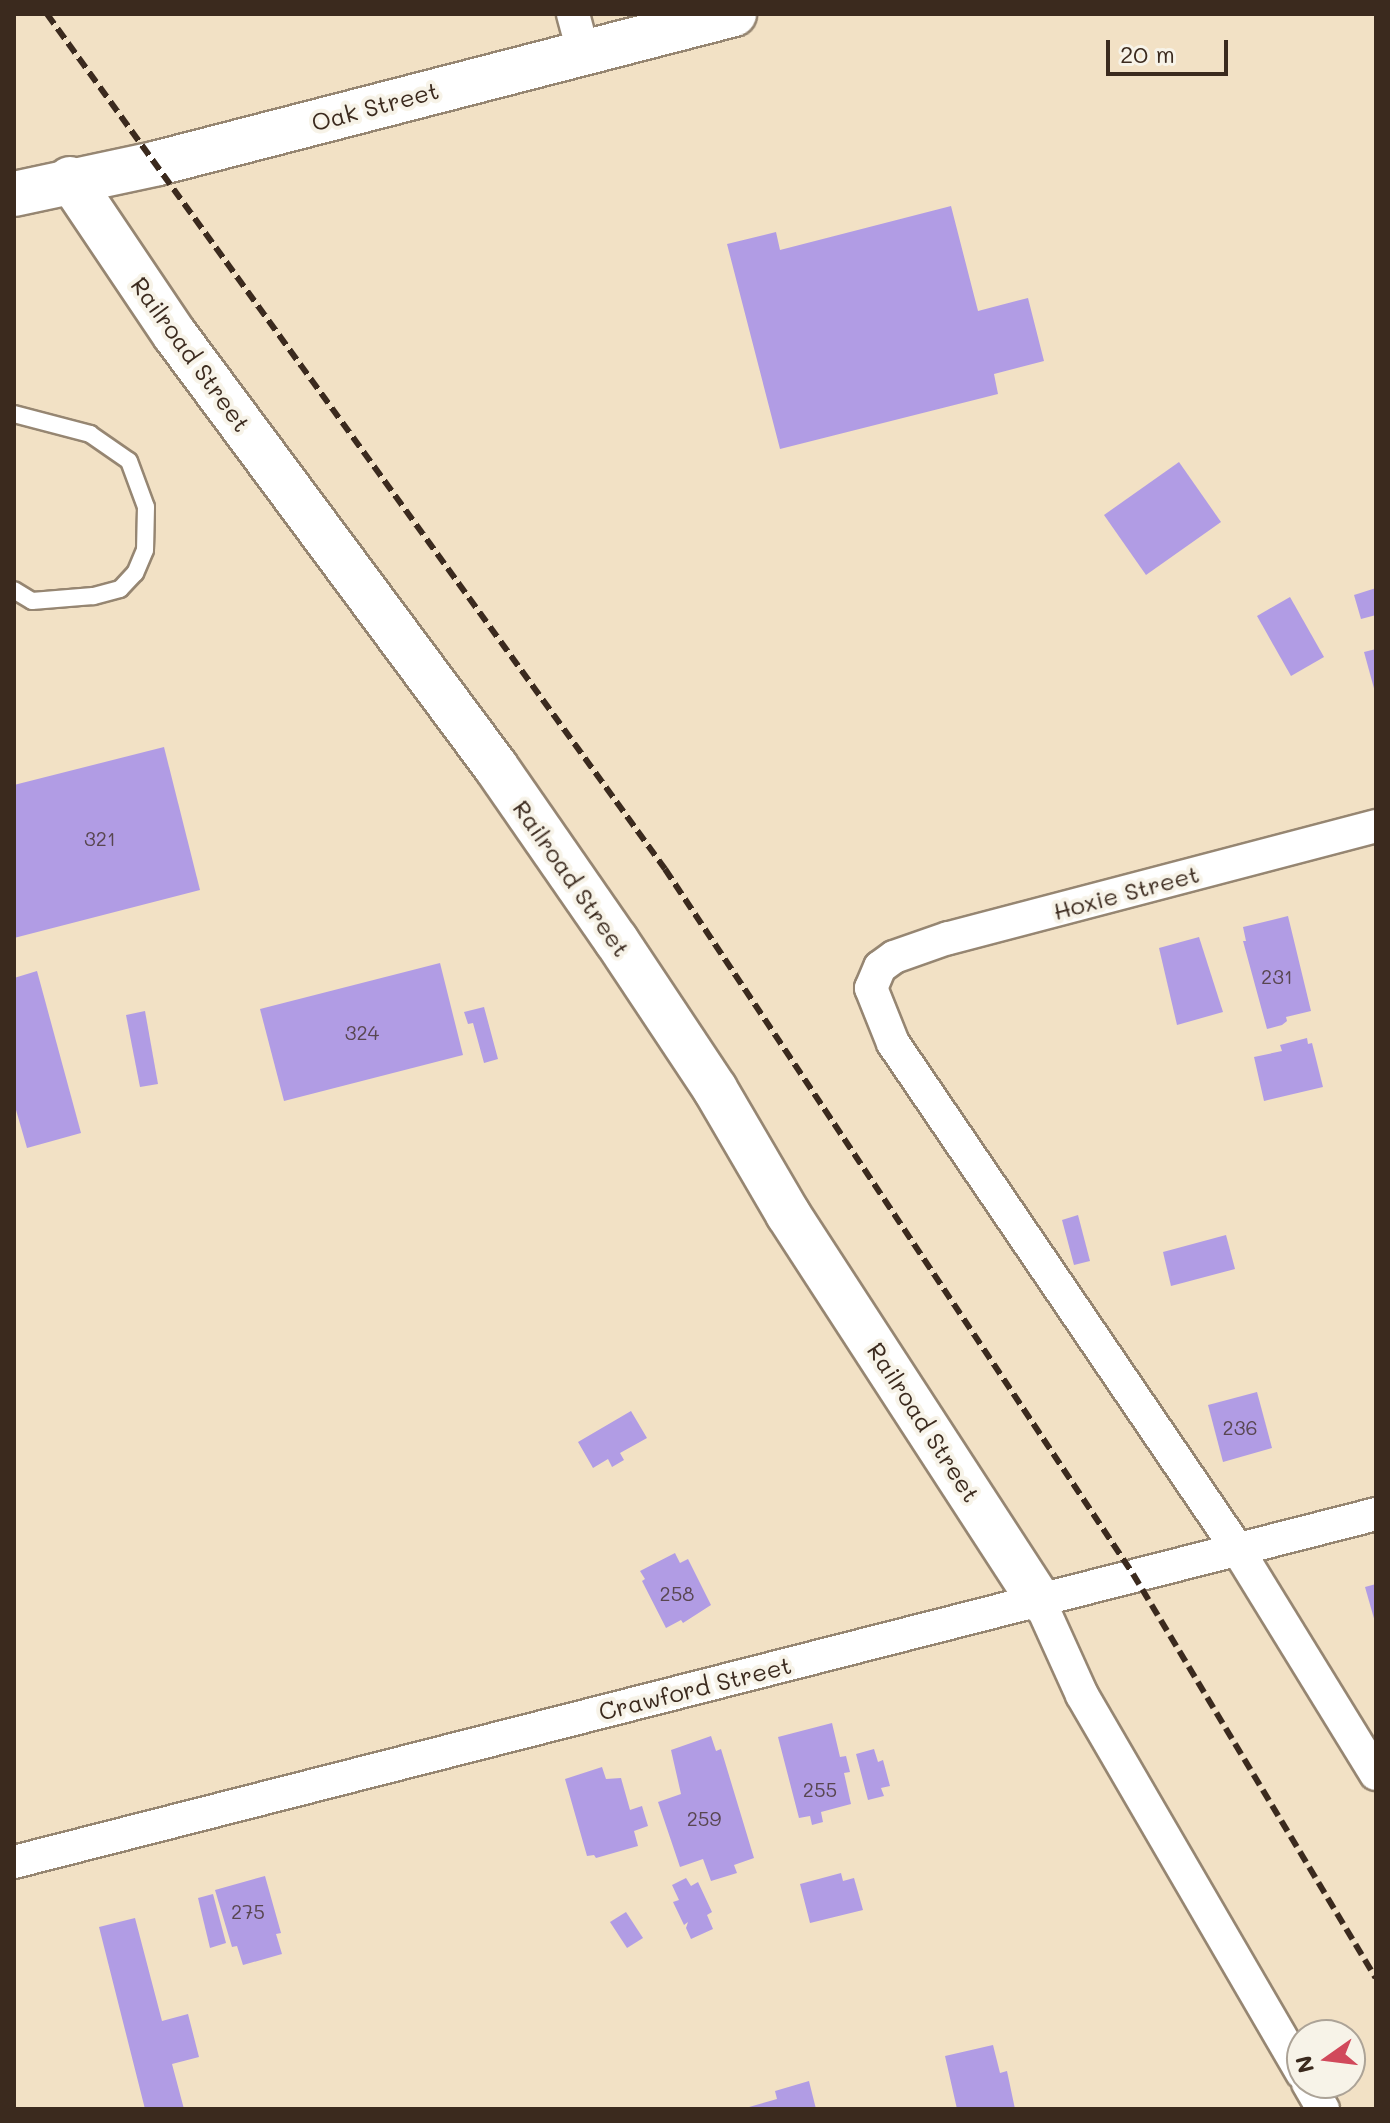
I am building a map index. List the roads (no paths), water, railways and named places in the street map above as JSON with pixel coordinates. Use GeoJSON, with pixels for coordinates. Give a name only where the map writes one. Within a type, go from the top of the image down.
{"type":"FeatureCollection","features":[{"type":"Feature","properties":{"kind":"street","name":"Oak Street"},"geometry":{"type":"LineString","coordinates":[[14,194],[70,179],[158,163],[578,33],[734,14]]}},
{"type":"Feature","properties":{"kind":"street","name":"Railroad Street"},"geometry":{"type":"LineString","coordinates":[[70,179],[175,335],[496,767],[616,940],[715,1089],[788,1214],[1039,1600]]}},
{"type":"Feature","properties":{"kind":"street","name":"Hoxie Street"},"geometry":{"type":"LineString","coordinates":[[1238,1550],[893,1043],[871,988],[880,967],[894,957],[948,938],[1376,826]]}},
{"type":"Feature","properties":{"kind":"street","name":"Crawford Street"},"geometry":{"type":"LineString","coordinates":[[14,1862],[1376,1514]]}},
{"type":"Feature","properties":{"kind":"street"},"geometry":{"type":"LineString","coordinates":[[1238,1550],[1376,1774]]}},
{"type":"Feature","properties":{"kind":"street"},"geometry":{"type":"LineString","coordinates":[[1039,1600],[1082,1695],[1286,2046]]}},
{"type":"Feature","properties":{"kind":"lane"},"geometry":{"type":"LineString","coordinates":[[14,414],[90,434],[129,461],[146,507],[145,550],[135,573],[120,589],[93,596],[32,601],[14,590]]}},
{"type":"Feature","properties":{"kind":"railway"},"geometry":{"type":"LineString","coordinates":[[47,14],[665,869],[1133,1574],[1376,1978]]}}]}
